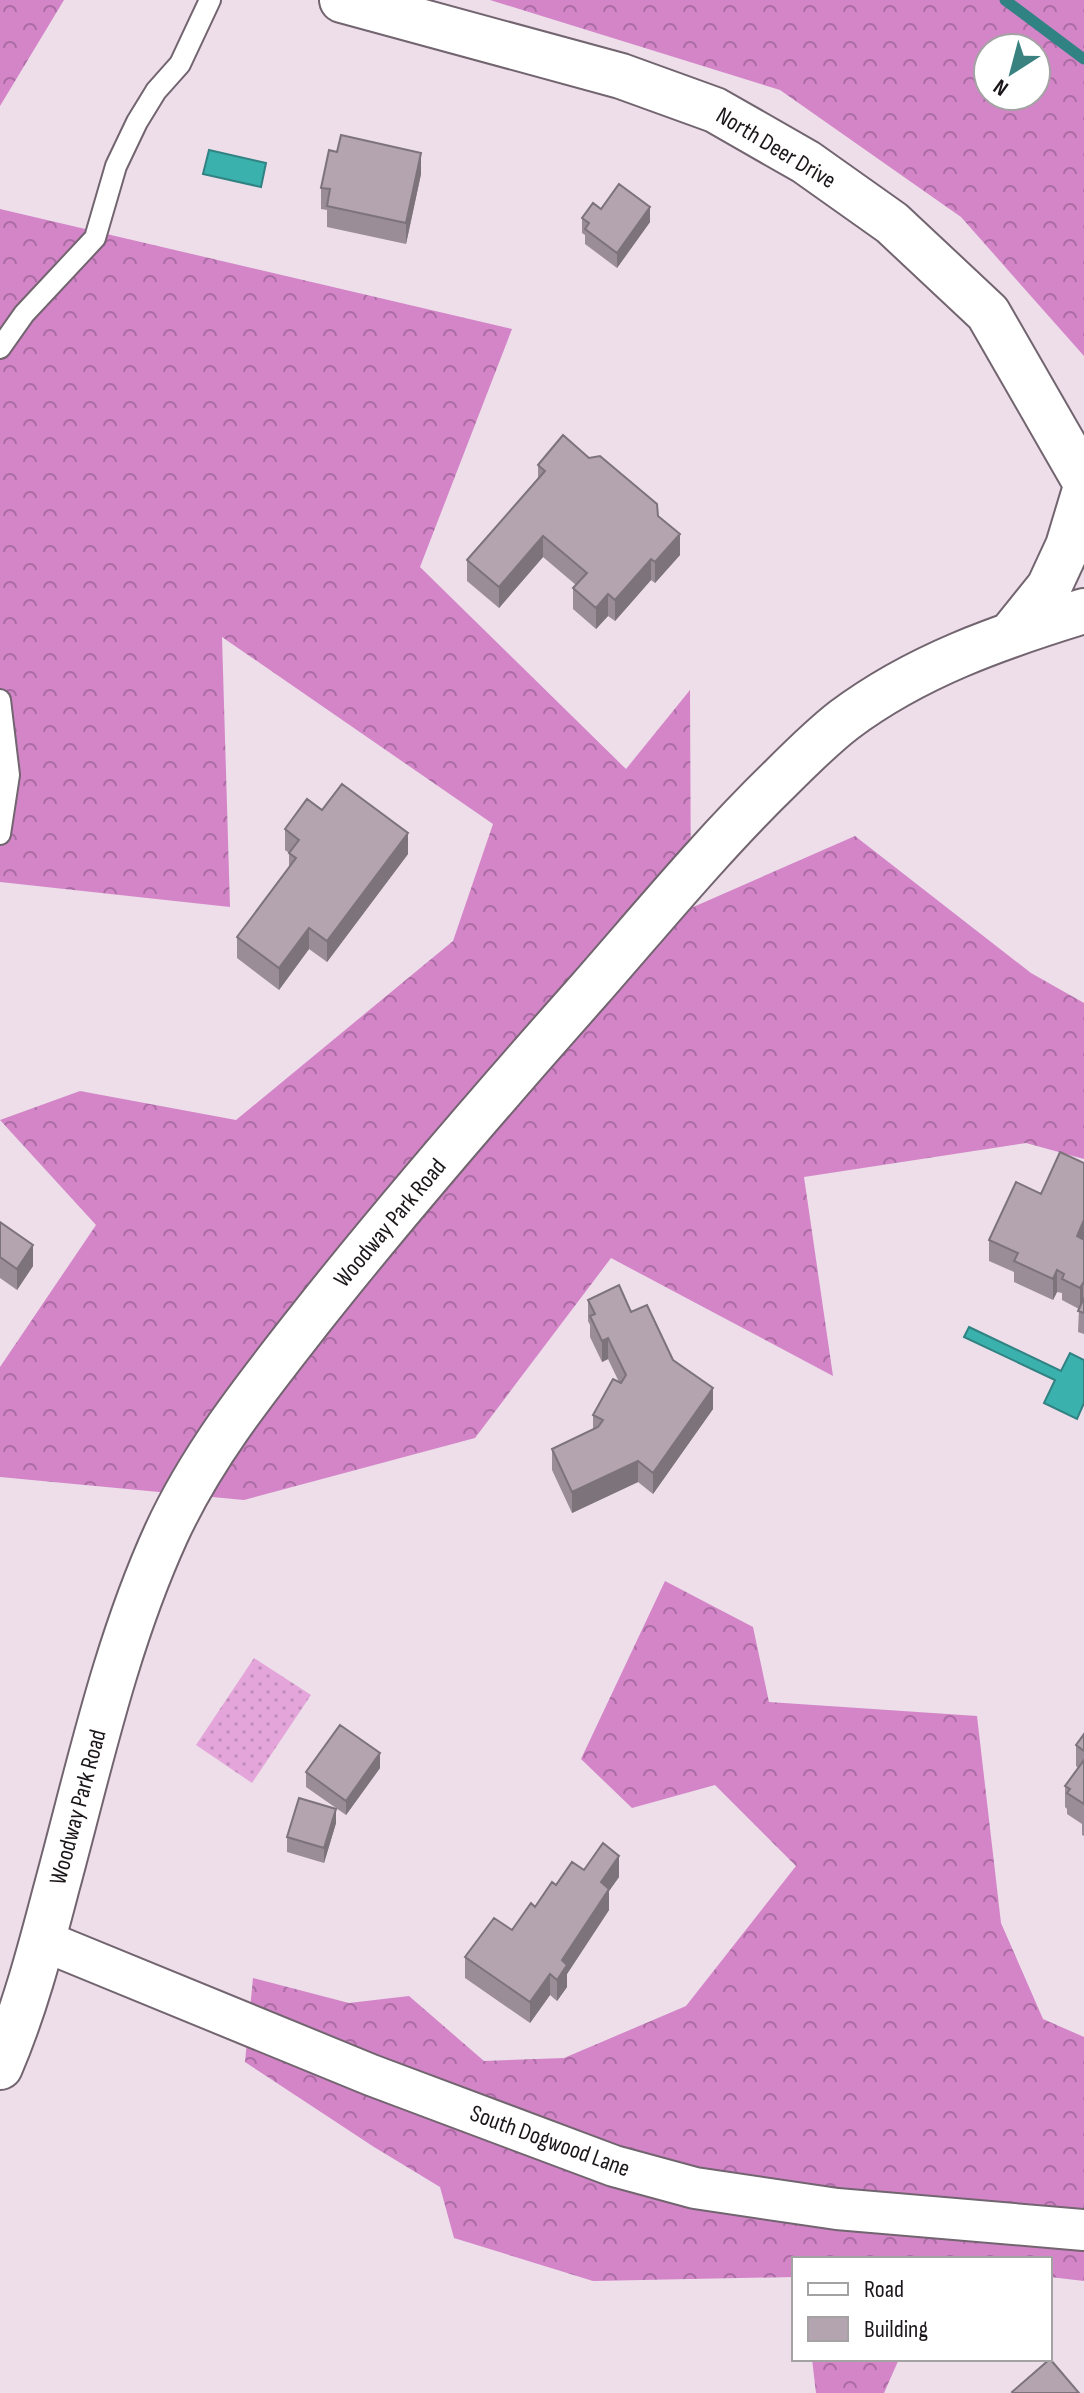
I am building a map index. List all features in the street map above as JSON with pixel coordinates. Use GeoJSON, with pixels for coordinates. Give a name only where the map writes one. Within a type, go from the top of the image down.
{"type":"FeatureCollection","features":[{"type":"Feature","properties":{"kind":"street","name":"North Deer Drive"},"geometry":{"type":"LineString","coordinates":[[342,0],[621,76],[715,110],[806,162],[892,223],[988,313],[1084,480]]}},
{"type":"Feature","properties":{"kind":"street"},"geometry":{"type":"LineString","coordinates":[[1012,633],[1049,587],[1068,546],[1084,493]]}},
{"type":"Feature","properties":{"kind":"street","name":"Woodway Park Road"},"geometry":{"type":"LineString","coordinates":[[3,2051],[44,1941],[115,1669],[146,1580],[169,1527],[204,1465],[247,1403],[342,1278],[739,819],[841,722],[934,664],[1012,633],[1084,611]]}},
{"type":"Feature","properties":{"kind":"street","name":"South Dogwood Lane"},"geometry":{"type":"LineString","coordinates":[[44,1941],[371,2075],[614,2166],[695,2188],[837,2209],[1084,2230]]}},
{"type":"Feature","properties":{"kind":"lane"},"geometry":{"type":"LineString","coordinates":[[0,348],[24,314],[95,238],[116,166],[137,122],[156,91],[180,64],[210,0]]}},
{"type":"Feature","properties":{"kind":"lane"},"geometry":{"type":"LineString","coordinates":[[0,700],[9,775],[0,834]]}},
{"type":"Feature","properties":{"kind":"green space"},"geometry":{"type":"Polygon","coordinates":[[[0,0],[64,0],[0,106],[0,0]]]}},
{"type":"Feature","properties":{"kind":"green space"},"geometry":{"type":"Polygon","coordinates":[[[490,0],[1084,0],[1084,356],[961,217],[780,90],[490,0]]]}},
{"type":"Feature","properties":{"kind":"green space"},"geometry":{"type":"Polygon","coordinates":[[[0,209],[512,329],[420,567],[626,769],[690,690],[691,908],[855,836],[1031,973],[1084,1003],[1084,1159],[1026,1143],[804,1177],[833,1376],[611,1258],[475,1438],[244,1500],[0,1477],[0,1367],[96,1225],[0,1120],[80,1091],[236,1120],[453,941],[493,824],[222,637],[230,907],[0,882],[0,209]]]}},
{"type":"Feature","properties":{"kind":"green space"},"geometry":{"type":"Polygon","coordinates":[[[665,1581],[753,1627],[769,1702],[977,1716],[1001,1923],[1043,2019],[1084,2037],[1084,2281],[1052,2277],[1052,2257],[792,2257],[792,2277],[593,2281],[454,2238],[440,2187],[245,2062],[253,1978],[349,2003],[409,1996],[484,2061],[564,2058],[686,2006],[796,1866],[715,1785],[632,1808],[581,1759],[665,1581]]]}},
{"type":"Feature","properties":{"kind":"green space"},"geometry":{"type":"Polygon","coordinates":[[[812,2361],[898,2361],[884,2393],[816,2393],[812,2361]]]}},
{"type":"Feature","properties":{"kind":"shaded area"},"geometry":{"type":"Polygon","coordinates":[[[254,1658],[311,1695],[252,1783],[196,1745],[254,1658]]]}},
{"type":"Feature","properties":{"kind":"water"},"geometry":{"type":"Polygon","coordinates":[[[209,150],[266,163],[261,187],[203,174],[209,150]]]}},
{"type":"Feature","properties":{"kind":"water"},"geometry":{"type":"Polygon","coordinates":[[[969,1327],[1061,1371],[1070,1353],[1084,1360],[1084,1403],[1077,1419],[1044,1403],[1055,1380],[964,1337],[969,1327]]]}},
{"type":"Feature","properties":{"kind":"building"},"geometry":{"type":"Polygon","coordinates":[[[341,135],[421,153],[406,223],[327,206],[330,189],[321,188],[329,150],[337,152],[341,135]]]}},
{"type":"Feature","properties":{"kind":"building"},"geometry":{"type":"Polygon","coordinates":[[[619,184],[650,207],[617,253],[585,229],[589,223],[582,218],[593,203],[601,209],[619,184]]]}},
{"type":"Feature","properties":{"kind":"building"},"geometry":{"type":"Polygon","coordinates":[[[563,435],[589,458],[600,456],[657,504],[658,516],[680,534],[655,562],[651,559],[615,600],[608,594],[596,608],[573,588],[587,573],[543,536],[499,587],[467,560],[545,471],[538,465],[563,435]]]}},
{"type":"Feature","properties":{"kind":"building"},"geometry":{"type":"Polygon","coordinates":[[[342,784],[408,833],[327,941],[309,928],[279,968],[237,937],[296,858],[289,853],[299,840],[285,829],[307,799],[322,810],[342,784]]]}},
{"type":"Feature","properties":{"kind":"building"},"geometry":{"type":"Polygon","coordinates":[[[1060,1152],[1084,1163],[1084,1220],[1077,1236],[1084,1240],[1084,1284],[1080,1288],[1062,1279],[1064,1274],[1057,1270],[1053,1279],[1014,1261],[1018,1253],[989,1240],[1016,1182],[1041,1194],[1060,1152]]]}},
{"type":"Feature","properties":{"kind":"building"},"geometry":{"type":"Polygon","coordinates":[[[0,1222],[33,1245],[17,1269],[0,1257],[0,1222]]]}},
{"type":"Feature","properties":{"kind":"building"},"geometry":{"type":"Polygon","coordinates":[[[619,1285],[631,1312],[647,1305],[673,1360],[713,1388],[653,1473],[638,1461],[572,1492],[552,1449],[598,1427],[603,1420],[593,1415],[613,1379],[621,1383],[626,1375],[608,1338],[602,1341],[590,1316],[595,1314],[588,1300],[619,1285]]]}},
{"type":"Feature","properties":{"kind":"building"},"geometry":{"type":"Polygon","coordinates":[[[1084,1298],[1084,1313],[1078,1311],[1084,1298]]]}},
{"type":"Feature","properties":{"kind":"building"},"geometry":{"type":"Polygon","coordinates":[[[340,1725],[380,1753],[346,1801],[306,1772],[340,1725]]]}},
{"type":"Feature","properties":{"kind":"building"},"geometry":{"type":"Polygon","coordinates":[[[1084,1734],[1084,1751],[1076,1745],[1084,1734]]]}},
{"type":"Feature","properties":{"kind":"building"},"geometry":{"type":"Polygon","coordinates":[[[1084,1760],[1084,1804],[1067,1793],[1070,1789],[1065,1786],[1084,1760]]]}},
{"type":"Feature","properties":{"kind":"building"},"geometry":{"type":"Polygon","coordinates":[[[299,1798],[336,1809],[324,1848],[287,1837],[299,1798]]]}},
{"type":"Feature","properties":{"kind":"building"},"geometry":{"type":"Polygon","coordinates":[[[603,1843],[619,1856],[601,1882],[609,1889],[562,1960],[567,1965],[557,1980],[550,1974],[530,2002],[465,1957],[494,1918],[512,1930],[531,1903],[535,1907],[552,1882],[556,1885],[572,1862],[584,1870],[603,1843]]]}},
{"type":"Feature","properties":{"kind":"building"},"geometry":{"type":"Polygon","coordinates":[[[1048,2361],[1052,2361],[1079,2393],[1013,2393],[1048,2361]]]}},
{"type":"Feature","properties":{"kind":"waterway"},"geometry":{"type":"LineString","coordinates":[[1005,0],[1084,59]]}}]}
